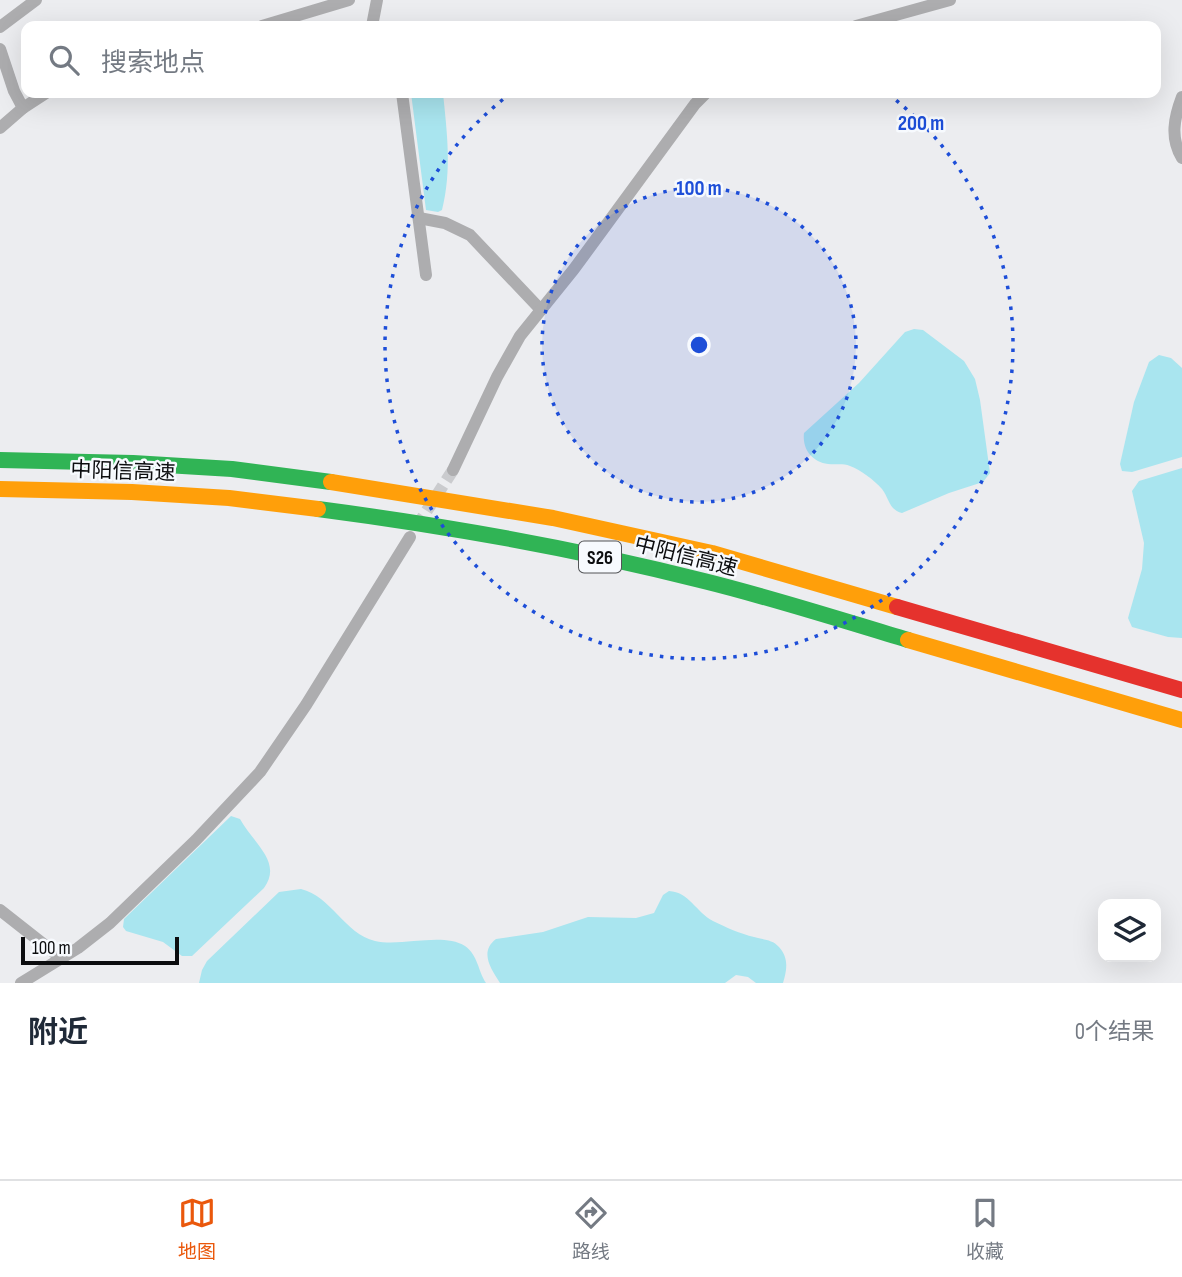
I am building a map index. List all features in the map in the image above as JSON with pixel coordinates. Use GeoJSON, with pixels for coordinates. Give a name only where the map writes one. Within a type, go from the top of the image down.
{"type":"FeatureCollection","features":[{"type":"Feature","properties":{"kind":"highway","name":"中阳信高速"},"geometry":{"type":"LineString","coordinates":[[0,460],[133,463],[256,472],[384,489],[553,518],[712,553],[1182,690]]}},
{"type":"Feature","properties":{"kind":"highway","name":"中阳信高速"},"geometry":{"type":"LineString","coordinates":[[0,489],[132,492],[229,498],[380,517],[548,546],[716,584],[1182,720]]}},
{"type":"Feature","properties":{"kind":"street"},"geometry":{"type":"LineString","coordinates":[[0,27],[36,0]]}},
{"type":"Feature","properties":{"kind":"street"},"geometry":{"type":"LineString","coordinates":[[279,21],[349,0]]}},
{"type":"Feature","properties":{"kind":"street"},"geometry":{"type":"LineString","coordinates":[[373,21],[377,0]]}},
{"type":"Feature","properties":{"kind":"street"},"geometry":{"type":"LineString","coordinates":[[874,21],[950,0]]}},
{"type":"Feature","properties":{"kind":"street"},"geometry":{"type":"LineString","coordinates":[[0,48],[23,108]]}},
{"type":"Feature","properties":{"kind":"street"},"geometry":{"type":"LineString","coordinates":[[1182,97],[1177,109],[1173,137],[1182,158]]}},
{"type":"Feature","properties":{"kind":"street"},"geometry":{"type":"LineString","coordinates":[[0,128],[38,98]]}},
{"type":"Feature","properties":{"kind":"street"},"geometry":{"type":"LineString","coordinates":[[402,98],[426,275]]}},
{"type":"Feature","properties":{"kind":"street"},"geometry":{"type":"LineString","coordinates":[[453,470],[520,336],[702,98]]}},
{"type":"Feature","properties":{"kind":"street"},"geometry":{"type":"LineString","coordinates":[[419,218],[445,223],[470,235],[541,310]]}},
{"type":"Feature","properties":{"kind":"street"},"geometry":{"type":"LineString","coordinates":[[21,983],[78,948],[110,923],[196,840],[260,772],[313,694],[410,537]]}},
{"type":"Feature","properties":{"kind":"street"},"geometry":{"type":"LineString","coordinates":[[0,910],[61,958]]}},
{"type":"Feature","properties":{"kind":"water"},"geometry":{"type":"Polygon","coordinates":[[[412,98],[443,98],[448,166],[445,195],[442,210],[426,210],[412,98]]]}},
{"type":"Feature","properties":{"kind":"water"},"geometry":{"type":"Polygon","coordinates":[[[923,330],[964,361],[975,379],[990,473],[983,482],[902,513],[894,509],[882,489],[863,473],[847,465],[822,463],[813,458],[806,449],[804,433],[859,383],[905,332],[923,330]]]}},
{"type":"Feature","properties":{"kind":"water"},"geometry":{"type":"Polygon","coordinates":[[[1159,355],[1171,358],[1182,368],[1182,457],[1132,472],[1122,471],[1120,464],[1134,402],[1149,362],[1159,355]]]}},
{"type":"Feature","properties":{"kind":"water"},"geometry":{"type":"Polygon","coordinates":[[[1182,468],[1182,638],[1132,627],[1128,618],[1142,569],[1144,543],[1132,491],[1139,481],[1182,468]]]}},
{"type":"Feature","properties":{"kind":"water"},"geometry":{"type":"Polygon","coordinates":[[[231,816],[240,819],[268,861],[269,879],[264,888],[192,956],[182,956],[163,942],[126,931],[123,927],[124,919],[231,816]]]}},
{"type":"Feature","properties":{"kind":"water"},"geometry":{"type":"Polygon","coordinates":[[[301,889],[321,899],[355,931],[375,941],[445,940],[465,946],[473,954],[486,983],[199,983],[207,961],[279,892],[301,889]]]}},
{"type":"Feature","properties":{"kind":"water"},"geometry":{"type":"Polygon","coordinates":[[[669,891],[682,895],[713,921],[776,944],[786,960],[783,983],[756,983],[748,977],[736,975],[725,983],[500,983],[490,966],[488,949],[496,939],[543,932],[588,917],[636,918],[654,913],[663,895],[669,891]]]}},
{"type":"Feature","properties":{"kind":"tunnel"},"geometry":{"type":"LineString","coordinates":[[417,526],[453,470]]}},
{"type":"Feature","properties":{"kind":"traffic: fast"},"geometry":{"type":"LineString","coordinates":[[0,460],[133,463],[232,469],[331,482]]}},
{"type":"Feature","properties":{"kind":"traffic: fast"},"geometry":{"type":"LineString","coordinates":[[318,509],[464,531],[609,559],[756,595],[908,640]]}},
{"type":"Feature","properties":{"kind":"traffic: slow"},"geometry":{"type":"LineString","coordinates":[[331,482],[553,518],[712,553],[897,607]]}},
{"type":"Feature","properties":{"kind":"traffic: slow"},"geometry":{"type":"LineString","coordinates":[[0,489],[132,492],[229,498],[318,509]]}},
{"type":"Feature","properties":{"kind":"traffic: slow"},"geometry":{"type":"LineString","coordinates":[[908,640],[1182,720]]}},
{"type":"Feature","properties":{"kind":"traffic: jam"},"geometry":{"type":"LineString","coordinates":[[897,607],[1182,690]]}}]}
